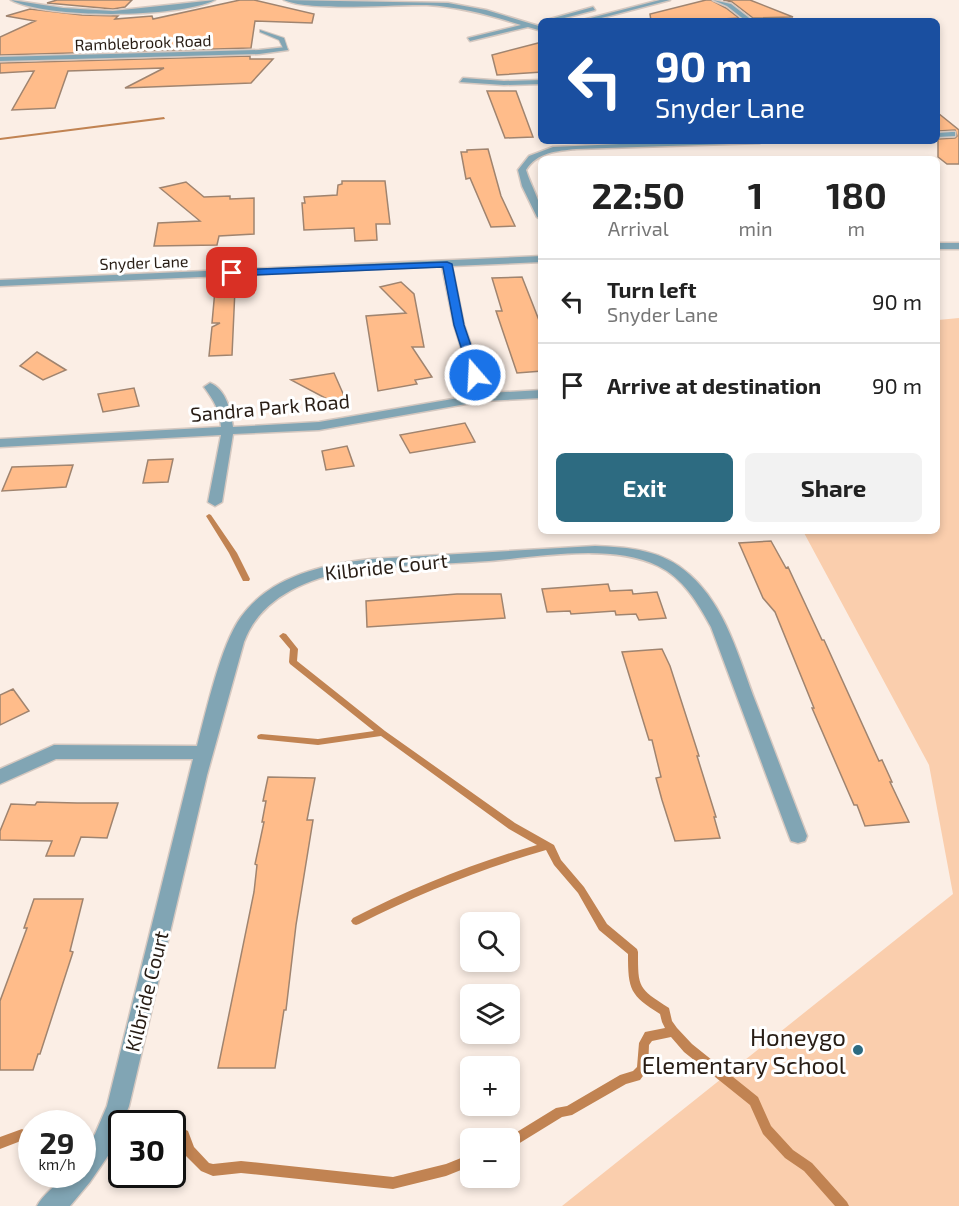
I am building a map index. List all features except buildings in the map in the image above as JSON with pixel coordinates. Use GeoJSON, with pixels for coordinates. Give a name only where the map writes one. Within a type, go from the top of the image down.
{"type":"FeatureCollection","features":[{"type":"Feature","properties":{"kind":"street"},"geometry":{"type":"LineString","coordinates":[[14,0],[56,9],[97,12],[155,10],[212,0]]}},
{"type":"Feature","properties":{"kind":"street"},"geometry":{"type":"LineString","coordinates":[[287,0],[336,5],[404,2],[470,8],[538,28]]}},
{"type":"Feature","properties":{"kind":"street"},"geometry":{"type":"LineString","coordinates":[[594,18],[667,0]]}},
{"type":"Feature","properties":{"kind":"street"},"geometry":{"type":"LineString","coordinates":[[717,0],[729,5],[746,18]]}},
{"type":"Feature","properties":{"kind":"street"},"geometry":{"type":"LineString","coordinates":[[558,18],[599,8]]}},
{"type":"Feature","properties":{"kind":"street"},"geometry":{"type":"LineString","coordinates":[[470,39],[538,23]]}},
{"type":"Feature","properties":{"kind":"street"},"geometry":{"type":"LineString","coordinates":[[531,34],[538,31]]}},
{"type":"Feature","properties":{"kind":"street","name":"Ramblebrook Road"},"geometry":{"type":"LineString","coordinates":[[0,59],[259,52],[286,49]]}},
{"type":"Feature","properties":{"kind":"street"},"geometry":{"type":"LineString","coordinates":[[463,80],[504,83],[538,82]]}},
{"type":"Feature","properties":{"kind":"street"},"geometry":{"type":"LineString","coordinates":[[940,135],[956,134]]}},
{"type":"Feature","properties":{"kind":"street"},"geometry":{"type":"LineString","coordinates":[[538,209],[526,186],[522,170],[528,161],[539,154],[564,148],[647,144]]}},
{"type":"Feature","properties":{"kind":"street"},"geometry":{"type":"LineString","coordinates":[[940,246],[959,246]]}},
{"type":"Feature","properties":{"kind":"street","name":"Snyder Lane"},"geometry":{"type":"LineString","coordinates":[[0,283],[538,259]]}},
{"type":"Feature","properties":{"kind":"street"},"geometry":{"type":"LineString","coordinates":[[447,264],[459,325],[483,397]]}},
{"type":"Feature","properties":{"kind":"street"},"geometry":{"type":"LineString","coordinates":[[210,387],[221,398],[225,407],[227,432],[215,502]]}},
{"type":"Feature","properties":{"kind":"street","name":"Sandra Park Road"},"geometry":{"type":"LineString","coordinates":[[0,443],[319,426],[483,397],[538,394]]}},
{"type":"Feature","properties":{"kind":"street","name":"Kilbride Court"},"geometry":{"type":"LineString","coordinates":[[96,1154],[104,1142],[118,1106],[202,753],[243,625],[266,601],[296,581],[323,571],[378,563],[620,549],[649,555],[677,570],[697,589],[706,602],[719,627],[798,836]]}},
{"type":"Feature","properties":{"kind":"street"},"geometry":{"type":"LineString","coordinates":[[0,777],[54,752],[202,753]]}},
{"type":"Feature","properties":{"kind":"street","name":"Kilbride Court"},"geometry":{"type":"LineString","coordinates":[[49,1206],[60,1199],[70,1188]]}},
{"type":"Feature","properties":{"kind":"lane"},"geometry":{"type":"LineString","coordinates":[[262,31],[282,39],[286,49]]}},
{"type":"Feature","properties":{"kind":"shaded area","name":"Honeygo Elementary School"},"geometry":{"type":"Polygon","coordinates":[[[959,318],[959,1206],[562,1206],[953,894],[929,765],[805,534],[940,534],[940,320],[959,318]]]}},
{"type":"Feature","properties":{"kind":"waterway"},"geometry":{"type":"LineString","coordinates":[[0,139],[164,118]]}},
{"type":"Feature","properties":{"kind":"waterway"},"geometry":{"type":"LineString","coordinates":[[209,516],[233,553],[246,579]]}},
{"type":"Feature","properties":{"kind":"waterway"},"geometry":{"type":"LineString","coordinates":[[283,636],[294,649],[293,662],[382,733]]}},
{"type":"Feature","properties":{"kind":"waterway"},"geometry":{"type":"LineString","coordinates":[[261,737],[318,742],[382,733]]}},
{"type":"Feature","properties":{"kind":"waterway"},"geometry":{"type":"LineString","coordinates":[[382,733],[512,826],[551,848],[557,862],[581,890],[603,927],[633,952],[633,975],[636,988],[665,1011],[667,1022],[673,1032]]}},
{"type":"Feature","properties":{"kind":"waterway"},"geometry":{"type":"LineString","coordinates":[[356,921],[449,878],[547,846]]}},
{"type":"Feature","properties":{"kind":"waterway"},"geometry":{"type":"LineString","coordinates":[[520,1137],[560,1112],[568,1111],[624,1079],[636,1076],[642,1069],[644,1043],[649,1036],[673,1032]]}},
{"type":"Feature","properties":{"kind":"waterway"},"geometry":{"type":"LineString","coordinates":[[673,1032],[688,1048],[754,1101],[767,1130],[789,1154],[808,1167],[843,1206]]}},
{"type":"Feature","properties":{"kind":"waterway"},"geometry":{"type":"LineString","coordinates":[[0,1143],[18,1136]]}},
{"type":"Feature","properties":{"kind":"waterway"},"geometry":{"type":"LineString","coordinates":[[186,1141],[189,1151],[205,1167],[213,1170],[241,1167],[393,1183],[460,1164]]}},
{"type":"Feature","properties":{"kind":"place","name":"Honeygo Elementary School"},"geometry":{"type":"Point","coordinates":[858,1050]}},
{"type":"Feature","properties":{"kind":"route"},"geometry":{"type":"LineString","coordinates":[[232,273],[447,264],[459,325],[475,375]]}}]}
